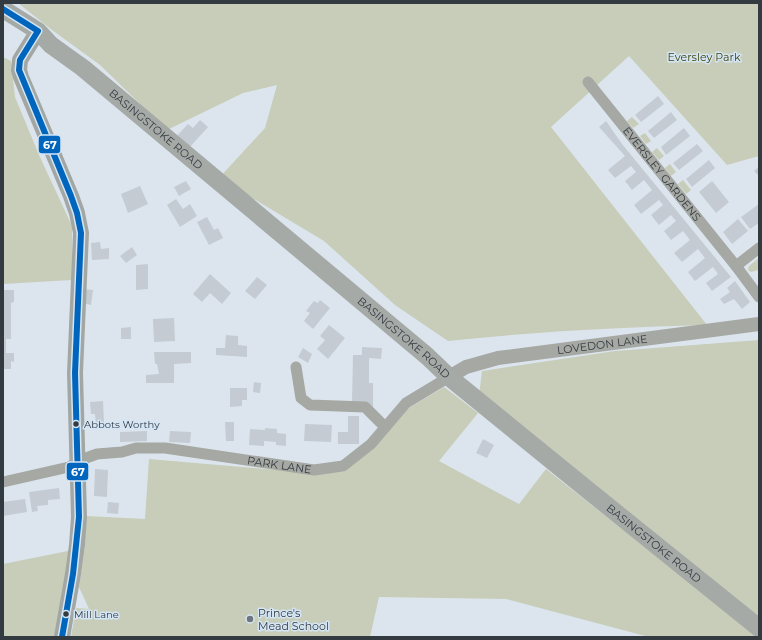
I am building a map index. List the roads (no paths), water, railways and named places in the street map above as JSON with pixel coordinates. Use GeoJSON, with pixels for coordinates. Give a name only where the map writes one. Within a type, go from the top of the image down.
{"type":"FeatureCollection","features":[{"type":"Feature","properties":{"kind":"main road","name":"BASINGSTOKE ROAD"},"geometry":{"type":"LineString","coordinates":[[3,9],[35,36]]}},
{"type":"Feature","properties":{"kind":"main road","name":"BASINGSTOKE ROAD"},"geometry":{"type":"LineString","coordinates":[[3,22],[35,36],[51,45],[89,73],[428,356],[450,377],[759,628]]}},
{"type":"Feature","properties":{"kind":"main road"},"geometry":{"type":"LineString","coordinates":[[35,36],[20,60],[20,77],[71,196],[77,213],[81,233],[75,373],[79,501],[77,545],[62,637]]}},
{"type":"Feature","properties":{"kind":"street","name":"EVERSLEY GARDENS"},"geometry":{"type":"LineString","coordinates":[[588,82],[736,266],[754,280],[759,297]]}},
{"type":"Feature","properties":{"kind":"street"},"geometry":{"type":"LineString","coordinates":[[736,266],[759,248]]}},
{"type":"Feature","properties":{"kind":"street","name":"LOVEDON LANE"},"geometry":{"type":"LineString","coordinates":[[450,377],[466,367],[498,358],[759,324]]}},
{"type":"Feature","properties":{"kind":"street"},"geometry":{"type":"LineString","coordinates":[[296,367],[301,398],[310,404],[365,407],[385,427]]}},
{"type":"Feature","properties":{"kind":"street","name":"PARK LANE"},"geometry":{"type":"LineString","coordinates":[[78,461],[97,454],[122,452],[136,448],[165,448],[314,470],[343,466],[371,444],[406,403],[450,377]]}},
{"type":"Feature","properties":{"kind":"street"},"geometry":{"type":"LineString","coordinates":[[3,482],[69,467],[78,461]]}},
{"type":"Feature","properties":{"kind":"place","name":"Abbots Worthy"},"geometry":{"type":"Point","coordinates":[76,424]}},
{"type":"Feature","properties":{"kind":"place","name":"Mill Lane"},"geometry":{"type":"Point","coordinates":[66,614]}},
{"type":"Feature","properties":{"kind":"place","name":"Prince's Mead School"},"geometry":{"type":"Point","coordinates":[250,619]}},
{"type":"Feature","properties":{"kind":"park label","name":"Eversley Park"},"geometry":{"type":"Point","coordinates":[704,57]}}]}
